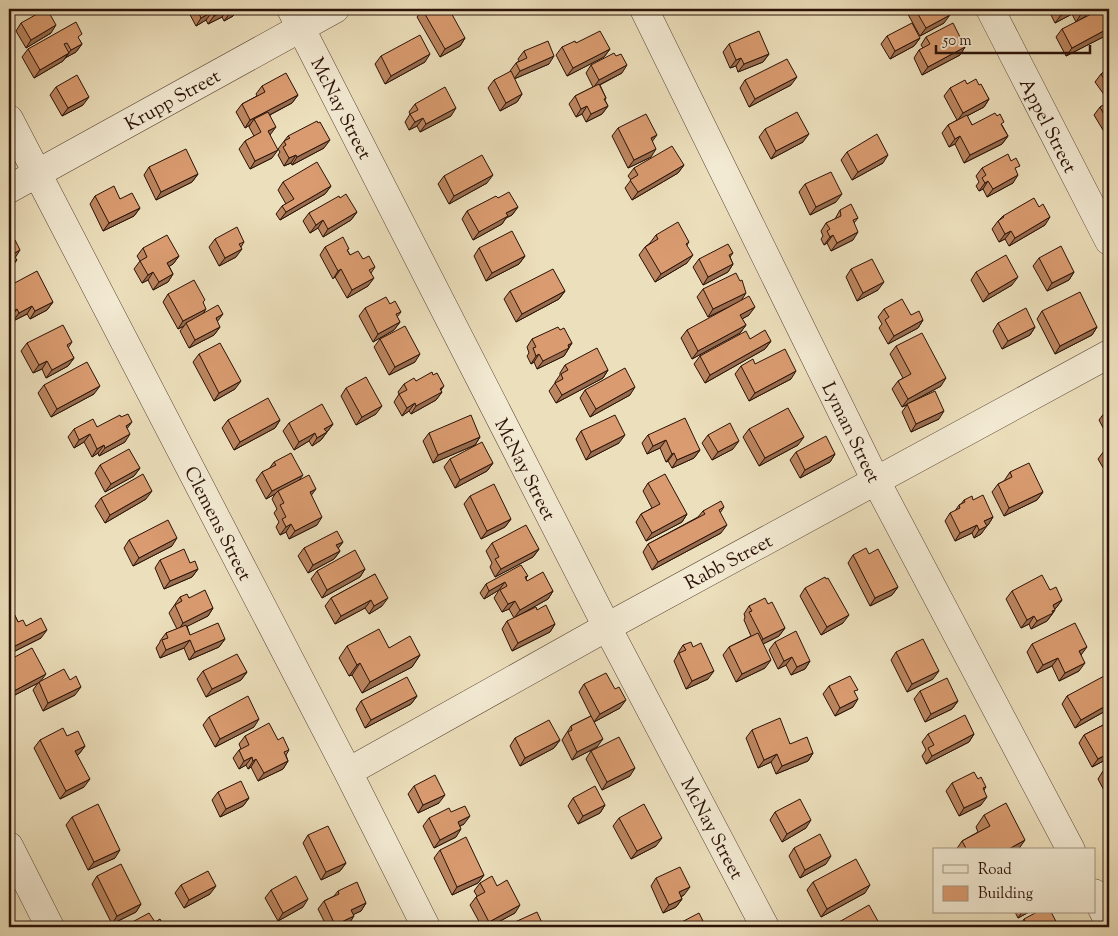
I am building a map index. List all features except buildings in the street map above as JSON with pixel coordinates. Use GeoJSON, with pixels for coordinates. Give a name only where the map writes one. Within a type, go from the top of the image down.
{"type":"FeatureCollection","features":[{"type":"Feature","properties":{"kind":"street","name":"Krupp Street"},"geometry":{"type":"LineString","coordinates":[[9,188],[296,18],[335,9]]}},
{"type":"Feature","properties":{"kind":"street","name":"Lyman Street"},"geometry":{"type":"LineString","coordinates":[[644,9],[876,481],[1070,848]]}},
{"type":"Feature","properties":{"kind":"street","name":"Appel Street"},"geometry":{"type":"LineString","coordinates":[[990,9],[1109,242]]}},
{"type":"Feature","properties":{"kind":"street","name":"McNay Street"},"geometry":{"type":"LineString","coordinates":[[296,18],[607,626],[766,927]]}},
{"type":"Feature","properties":{"kind":"street","name":"Clemens Street"},"geometry":{"type":"LineString","coordinates":[[9,119],[348,772],[426,927]]}},
{"type":"Feature","properties":{"kind":"street","name":"Rabb Street"},"geometry":{"type":"LineString","coordinates":[[348,772],[607,626],[1109,354]]}},
{"type":"Feature","properties":{"kind":"street"},"geometry":{"type":"LineString","coordinates":[[9,846],[50,927]]}},
{"type":"Feature","properties":{"kind":"street"},"geometry":{"type":"LineString","coordinates":[[1096,898],[1109,922]]}}]}
